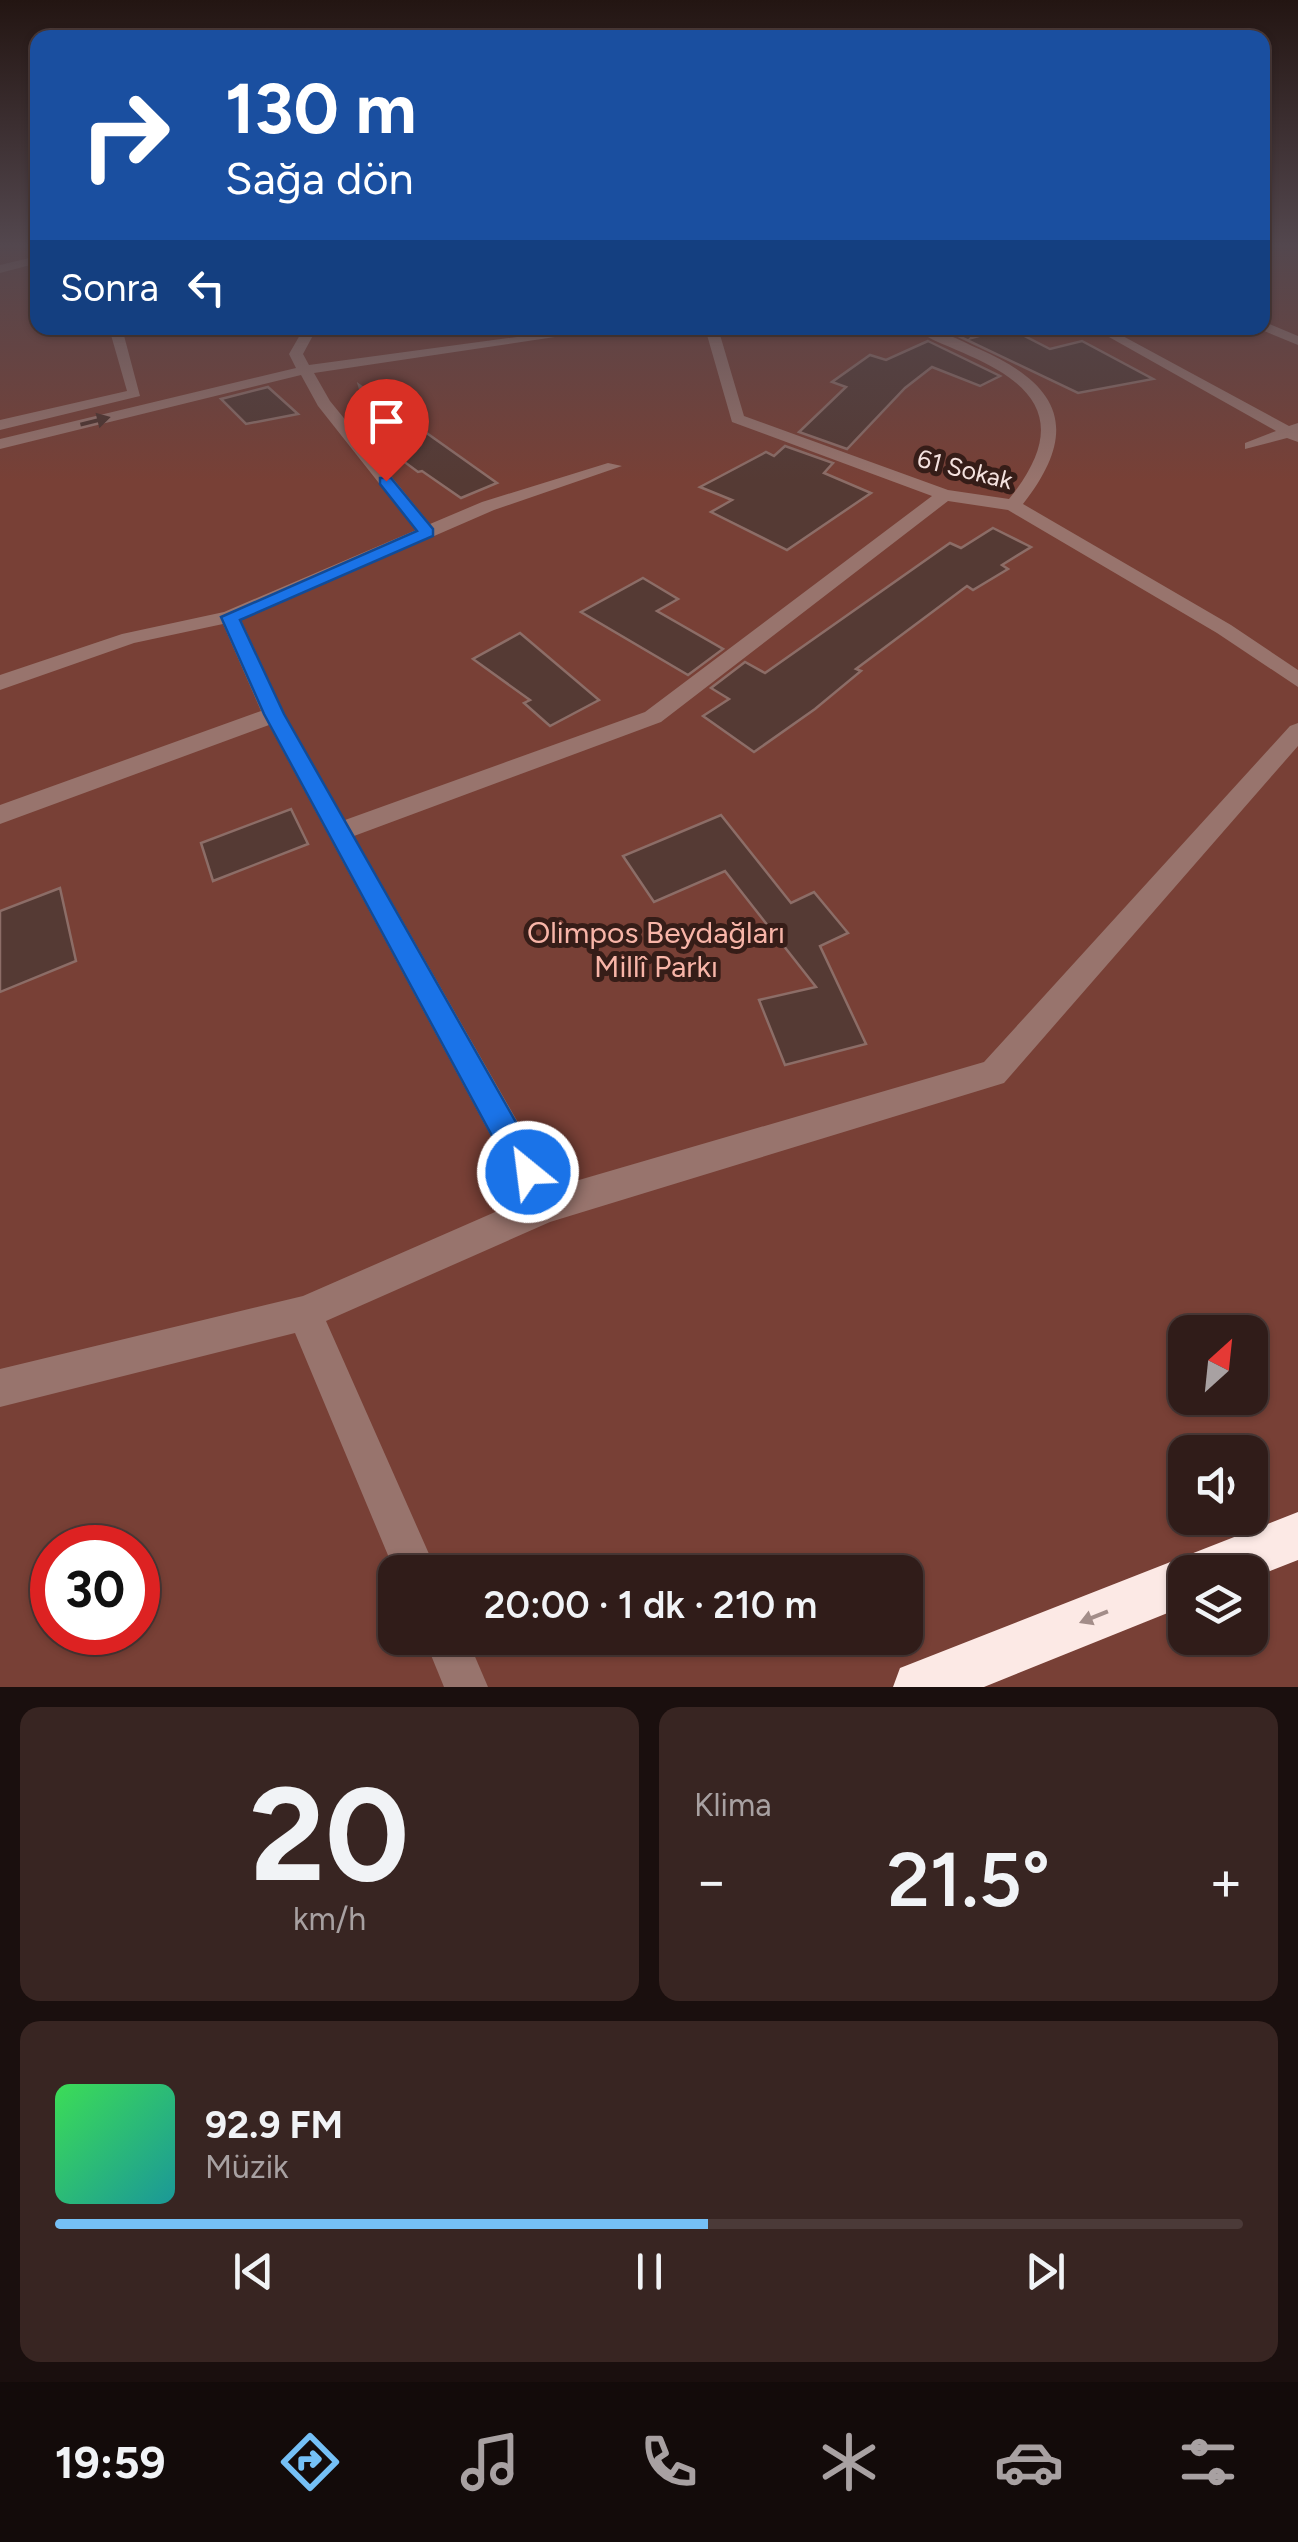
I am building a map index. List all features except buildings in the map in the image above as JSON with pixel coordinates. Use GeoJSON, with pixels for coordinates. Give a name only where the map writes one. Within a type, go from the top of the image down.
{"type":"FeatureCollection","features":[{"type":"Feature","properties":{"kind":"highway"},"geometry":{"type":"LineString","coordinates":[[1249,1555],[1298,1536]]}},
{"type":"Feature","properties":{"kind":"highway"},"geometry":{"type":"LineString","coordinates":[[920,1687],[1168,1588]]}},
{"type":"Feature","properties":{"kind":"street"},"geometry":{"type":"LineString","coordinates":[[1270,329],[1298,341]]}},
{"type":"Feature","properties":{"kind":"street"},"geometry":{"type":"LineString","coordinates":[[117,335],[136,393]]}},
{"type":"Feature","properties":{"kind":"street"},"geometry":{"type":"LineString","coordinates":[[308,335],[300,362],[322,403],[427,532]]}},
{"type":"Feature","properties":{"kind":"street"},"geometry":{"type":"LineString","coordinates":[[0,444],[300,362],[451,335]]}},
{"type":"Feature","properties":{"kind":"street"},"geometry":{"type":"LineString","coordinates":[[278,358],[300,362],[545,335]]}},
{"type":"Feature","properties":{"kind":"street","name":"61 Sokak"},"geometry":{"type":"LineString","coordinates":[[713,335],[737,419],[945,496],[1013,504],[1224,629],[1298,680]]}},
{"type":"Feature","properties":{"kind":"street"},"geometry":{"type":"LineString","coordinates":[[936,335],[1027,381],[1050,414],[1049,446],[1038,476],[1013,504]]}},
{"type":"Feature","properties":{"kind":"street"},"geometry":{"type":"LineString","coordinates":[[1112,335],[1295,432]]}},
{"type":"Feature","properties":{"kind":"street"},"geometry":{"type":"LineString","coordinates":[[0,425],[207,376]]}},
{"type":"Feature","properties":{"kind":"street"},"geometry":{"type":"LineString","coordinates":[[1251,446],[1295,432]]}},
{"type":"Feature","properties":{"kind":"street"},"geometry":{"type":"LineString","coordinates":[[0,683],[129,638],[230,617],[488,506],[614,466]]}},
{"type":"Feature","properties":{"kind":"street"},"geometry":{"type":"LineString","coordinates":[[340,832],[653,717],[945,496]]}},
{"type":"Feature","properties":{"kind":"street"},"geometry":{"type":"LineString","coordinates":[[230,617],[274,714],[546,1206]]}},
{"type":"Feature","properties":{"kind":"street"},"geometry":{"type":"LineString","coordinates":[[0,815],[274,714]]}},
{"type":"Feature","properties":{"kind":"street"},"geometry":{"type":"LineString","coordinates":[[0,1388],[304,1313],[546,1206],[994,1073],[1298,731]]}},
{"type":"Feature","properties":{"kind":"street"},"geometry":{"type":"LineString","coordinates":[[304,1313],[409,1555]]}},
{"type":"Feature","properties":{"kind":"street"},"geometry":{"type":"LineString","coordinates":[[452,1655],[466,1687]]}},
{"type":"Feature","properties":{"kind":"green space","name":"Olimpos Beydağları Millî Parkı"},"geometry":{"type":"Polygon","coordinates":[[[0,324],[30,324],[30,335],[1270,335],[1270,324],[1298,324],[1298,1687],[0,1687],[0,324]]]}},
{"type":"Feature","properties":{"kind":"route"},"geometry":{"type":"LineString","coordinates":[[386,481],[427,532],[230,617],[274,714],[528,1172]]}}]}
